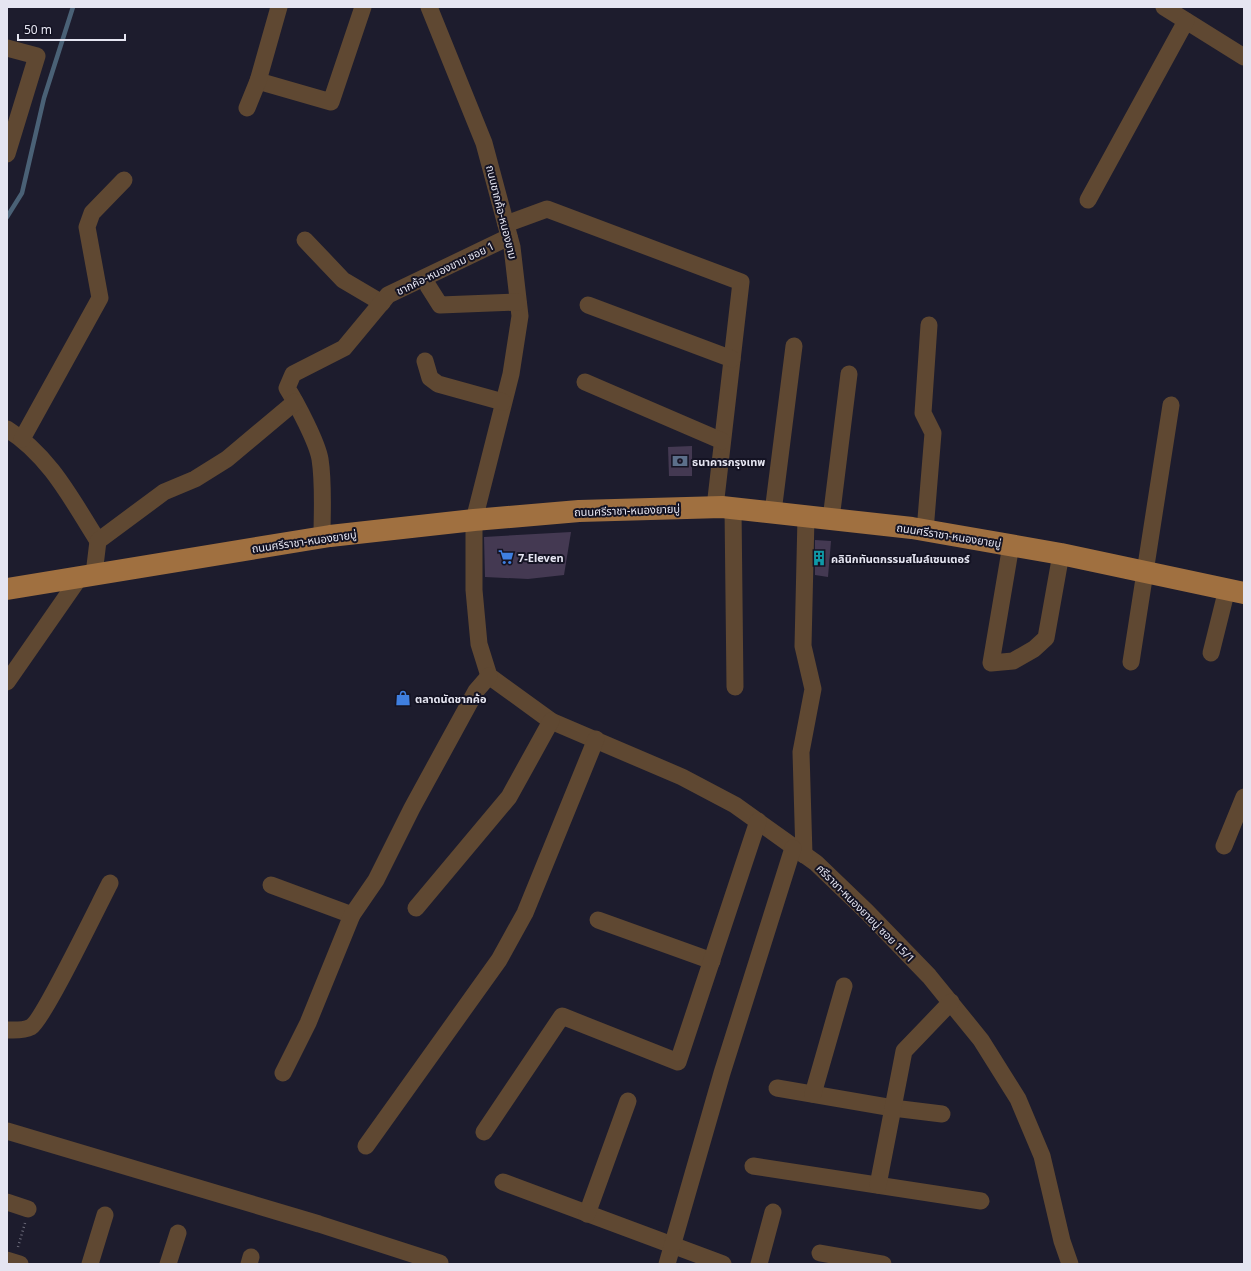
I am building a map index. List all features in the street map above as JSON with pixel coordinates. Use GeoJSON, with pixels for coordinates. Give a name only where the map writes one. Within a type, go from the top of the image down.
{"type":"FeatureCollection","features":[{"type":"Feature","properties":{"kind":"main road","name":"ถนนศรีราชา-หนองยายบู่"},"geometry":{"type":"LineString","coordinates":[[7,589],[322,537],[474,520],[599,510],[724,508],[773,512],[926,531],[1061,554],[1235,591]]}},
{"type":"Feature","properties":{"kind":"street"},"geometry":{"type":"LineString","coordinates":[[247,108],[258,81],[279,7]]}},
{"type":"Feature","properties":{"kind":"street"},"geometry":{"type":"LineString","coordinates":[[258,81],[331,102],[362,7]]}},
{"type":"Feature","properties":{"kind":"street","name":"ถนนชากค้อ-หนองขาม"},"geometry":{"type":"LineString","coordinates":[[430,7],[484,144],[508,230],[520,316],[511,374],[474,520]]}},
{"type":"Feature","properties":{"kind":"street"},"geometry":{"type":"LineString","coordinates":[[1164,7],[1186,21],[1243,52]]}},
{"type":"Feature","properties":{"kind":"street"},"geometry":{"type":"LineString","coordinates":[[1088,200],[1186,21]]}},
{"type":"Feature","properties":{"kind":"street"},"geometry":{"type":"LineString","coordinates":[[7,48],[37,56],[7,154]]}},
{"type":"Feature","properties":{"kind":"street"},"geometry":{"type":"LineString","coordinates":[[22,438],[100,298],[87,227],[92,213],[124,180]]}},
{"type":"Feature","properties":{"kind":"street","name":"ชากค้อ-หนองขาม ซอย 1"},"geometry":{"type":"LineString","coordinates":[[322,537],[322,476],[319,457],[288,388],[294,374],[344,348],[388,295],[546,209],[741,282],[732,359]]}},
{"type":"Feature","properties":{"kind":"street"},"geometry":{"type":"LineString","coordinates":[[305,240],[343,280],[382,303]]}},
{"type":"Feature","properties":{"kind":"street"},"geometry":{"type":"LineString","coordinates":[[428,286],[440,305],[518,302]]}},
{"type":"Feature","properties":{"kind":"street"},"geometry":{"type":"LineString","coordinates":[[588,305],[732,359],[722,441],[724,508],[735,687]]}},
{"type":"Feature","properties":{"kind":"street"},"geometry":{"type":"LineString","coordinates":[[926,531],[933,433],[923,413],[929,325]]}},
{"type":"Feature","properties":{"kind":"street"},"geometry":{"type":"LineString","coordinates":[[773,512],[794,346]]}},
{"type":"Feature","properties":{"kind":"street"},"geometry":{"type":"LineString","coordinates":[[425,360],[430,378],[438,384],[503,402]]}},
{"type":"Feature","properties":{"kind":"street"},"geometry":{"type":"LineString","coordinates":[[831,519],[849,374]]}},
{"type":"Feature","properties":{"kind":"street"},"geometry":{"type":"LineString","coordinates":[[585,382],[722,441]]}},
{"type":"Feature","properties":{"kind":"street"},"geometry":{"type":"LineString","coordinates":[[7,682],[87,576],[98,541],[164,492],[195,479],[227,459],[295,402]]}},
{"type":"Feature","properties":{"kind":"street"},"geometry":{"type":"LineString","coordinates":[[1131,662],[1171,405]]}},
{"type":"Feature","properties":{"kind":"street"},"geometry":{"type":"LineString","coordinates":[[7,429],[22,438],[43,458],[98,541]]}},
{"type":"Feature","properties":{"kind":"street"},"geometry":{"type":"LineString","coordinates":[[667,1264],[722,1073],[799,852],[801,752],[813,689],[802,646],[806,516]]}},
{"type":"Feature","properties":{"kind":"street"},"geometry":{"type":"LineString","coordinates":[[283,1073],[308,1022],[352,915],[376,880],[412,808],[476,691],[489,676],[478,644],[474,590],[474,520]]}},
{"type":"Feature","properties":{"kind":"street"},"geometry":{"type":"LineString","coordinates":[[1011,545],[991,663],[1013,661],[1034,649],[1046,638],[1061,554]]}},
{"type":"Feature","properties":{"kind":"street"},"geometry":{"type":"LineString","coordinates":[[1211,653],[1235,591]]}},
{"type":"Feature","properties":{"kind":"street","name":"ศรีราชา-หนองยายบู่ ซอย 15/1"},"geometry":{"type":"LineString","coordinates":[[489,676],[551,721],[682,777],[735,805],[816,863],[867,912],[929,976],[981,1040],[1018,1099],[1042,1156],[1062,1241],[1070,1264]]}},
{"type":"Feature","properties":{"kind":"street"},"geometry":{"type":"LineString","coordinates":[[416,908],[509,797],[551,721]]}},
{"type":"Feature","properties":{"kind":"street"},"geometry":{"type":"LineString","coordinates":[[366,1146],[499,960],[525,913],[596,739]]}},
{"type":"Feature","properties":{"kind":"street"},"geometry":{"type":"LineString","coordinates":[[1224,846],[1244,797]]}},
{"type":"Feature","properties":{"kind":"street"},"geometry":{"type":"LineString","coordinates":[[484,1132],[562,1016],[678,1062],[758,821]]}},
{"type":"Feature","properties":{"kind":"street"},"geometry":{"type":"LineString","coordinates":[[7,1030],[21,1031],[32,1027],[47,1003],[110,883]]}},
{"type":"Feature","properties":{"kind":"street"},"geometry":{"type":"LineString","coordinates":[[271,885],[352,915]]}},
{"type":"Feature","properties":{"kind":"street"},"geometry":{"type":"LineString","coordinates":[[598,920],[712,961]]}},
{"type":"Feature","properties":{"kind":"street"},"geometry":{"type":"LineString","coordinates":[[813,1094],[844,986]]}},
{"type":"Feature","properties":{"kind":"street"},"geometry":{"type":"LineString","coordinates":[[878,1185],[904,1051],[950,1002]]}},
{"type":"Feature","properties":{"kind":"street"},"geometry":{"type":"LineString","coordinates":[[777,1088],[893,1108],[942,1114]]}},
{"type":"Feature","properties":{"kind":"street"},"geometry":{"type":"LineString","coordinates":[[587,1214],[628,1101]]}},
{"type":"Feature","properties":{"kind":"street"},"geometry":{"type":"LineString","coordinates":[[7,1131],[312,1222],[440,1263]]}},
{"type":"Feature","properties":{"kind":"street"},"geometry":{"type":"LineString","coordinates":[[753,1166],[981,1201]]}},
{"type":"Feature","properties":{"kind":"street"},"geometry":{"type":"LineString","coordinates":[[503,1182],[723,1264]]}},
{"type":"Feature","properties":{"kind":"street"},"geometry":{"type":"LineString","coordinates":[[7,1202],[28,1209]]}},
{"type":"Feature","properties":{"kind":"street"},"geometry":{"type":"LineString","coordinates":[[759,1264],[773,1212]]}},
{"type":"Feature","properties":{"kind":"street"},"geometry":{"type":"LineString","coordinates":[[90,1264],[105,1215]]}},
{"type":"Feature","properties":{"kind":"street"},"geometry":{"type":"LineString","coordinates":[[168,1264],[178,1234]]}},
{"type":"Feature","properties":{"kind":"street"},"geometry":{"type":"LineString","coordinates":[[820,1253],[883,1264]]}},
{"type":"Feature","properties":{"kind":"path"},"geometry":{"type":"LineString","coordinates":[[14,1262],[28,1209]]}},
{"type":"Feature","properties":{"kind":"building","name":"ธนาคารกรุงเทพ"},"geometry":{"type":"Polygon","coordinates":[[[692,446],[692,476],[669,476],[668,447],[692,446]]]}},
{"type":"Feature","properties":{"kind":"building"},"geometry":{"type":"Polygon","coordinates":[[[571,532],[564,575],[528,579],[485,577],[484,537],[571,532]]]}},
{"type":"Feature","properties":{"kind":"building","name":"คลินิกทันตกรรมสไมล์เซนเตอร์"},"geometry":{"type":"Polygon","coordinates":[[[815,540],[831,541],[828,577],[815,575],[815,540]]]}},
{"type":"Feature","properties":{"kind":"waterway"},"geometry":{"type":"LineString","coordinates":[[7,217],[22,193],[44,98],[73,7]]}},
{"type":"Feature","properties":{"kind":"place","name":"ธนาคารกรุงเทพ"},"geometry":{"type":"Point","coordinates":[680,461]}},
{"type":"Feature","properties":{"kind":"place","name":"7-Eleven"},"geometry":{"type":"Point","coordinates":[506,557]}},
{"type":"Feature","properties":{"kind":"place","name":"คลินิกทันตกรรมสไมล์เซนเตอร์"},"geometry":{"type":"Point","coordinates":[819,558]}},
{"type":"Feature","properties":{"kind":"place","name":"ตลาดนัดชากค้อ"},"geometry":{"type":"Point","coordinates":[403,698]}}]}
